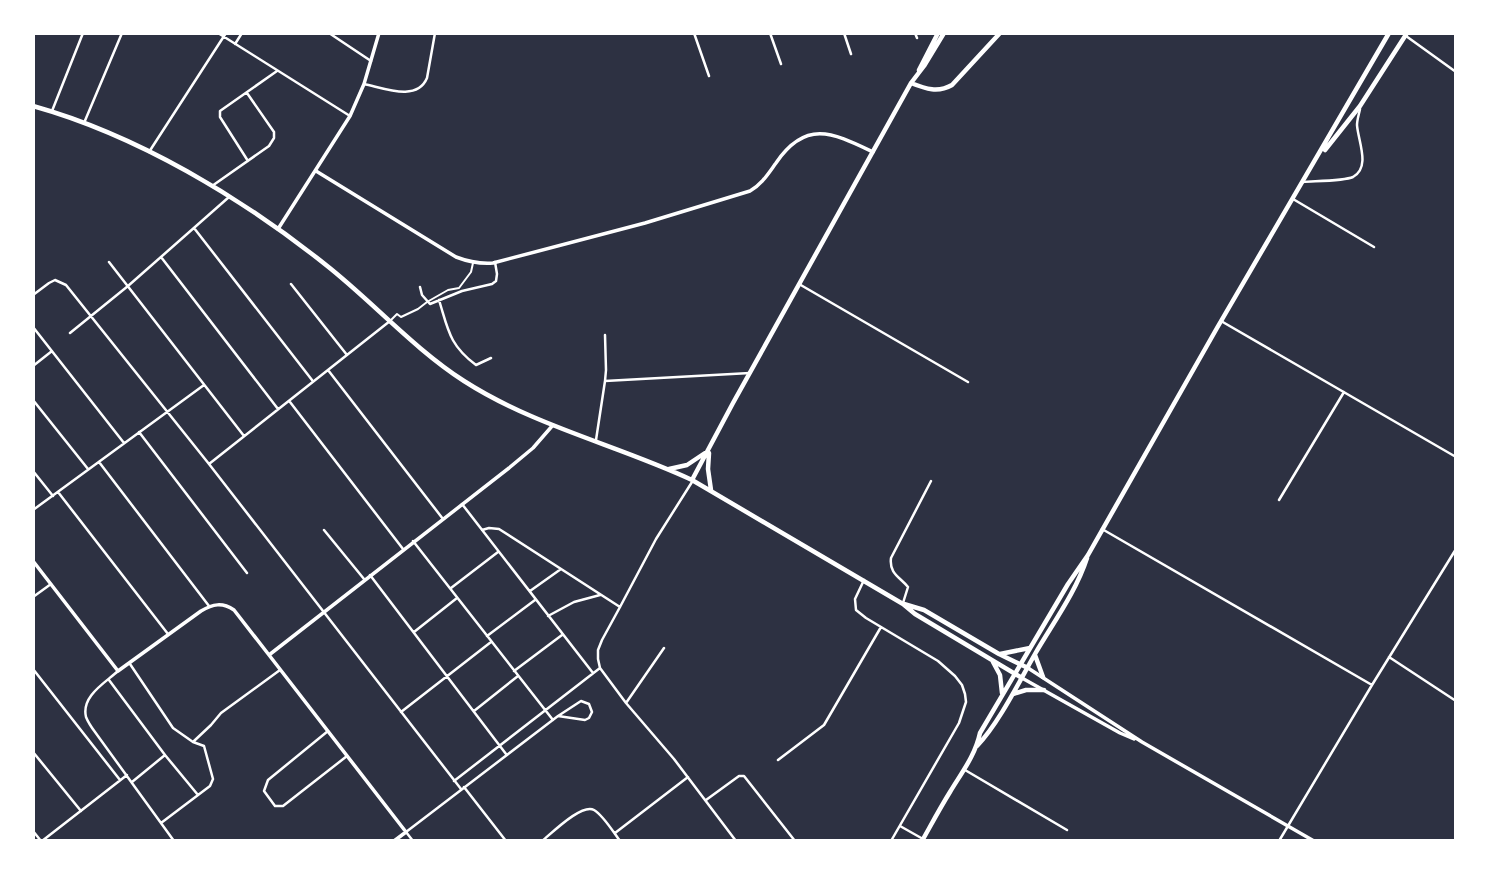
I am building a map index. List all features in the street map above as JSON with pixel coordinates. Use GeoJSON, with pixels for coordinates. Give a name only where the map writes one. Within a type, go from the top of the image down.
{"type":"FeatureCollection","features":[{"type":"Feature","properties":{"kind":"main road"},"geometry":{"type":"LineString","coordinates":[[692,480],[938,33]]}},
{"type":"Feature","properties":{"kind":"main road"},"geometry":{"type":"LineString","coordinates":[[918,72],[944,33]]}},
{"type":"Feature","properties":{"kind":"main road"},"geometry":{"type":"LineString","coordinates":[[911,83],[936,90],[952,85],[1000,33]]}},
{"type":"Feature","properties":{"kind":"main road"},"geometry":{"type":"LineString","coordinates":[[977,747],[980,733],[1014,674],[1088,555],[1389,33]]}},
{"type":"Feature","properties":{"kind":"main road"},"geometry":{"type":"LineString","coordinates":[[1311,167],[1360,106],[1407,34]]}},
{"type":"Feature","properties":{"kind":"main road"},"geometry":{"type":"LineString","coordinates":[[33,106],[129,142],[229,197],[327,266],[441,365],[501,403],[692,480],[864,580],[1022,678]]}},
{"type":"Feature","properties":{"kind":"main road"},"geometry":{"type":"LineString","coordinates":[[668,469],[687,465],[703,455],[709,447]]}},
{"type":"Feature","properties":{"kind":"main road"},"geometry":{"type":"LineString","coordinates":[[709,447],[711,491]]}},
{"type":"Feature","properties":{"kind":"main road"},"geometry":{"type":"LineString","coordinates":[[922,840],[1028,668],[1083,572],[1088,555]]}},
{"type":"Feature","properties":{"kind":"main road"},"geometry":{"type":"LineString","coordinates":[[903,604],[924,610],[1028,668]]}},
{"type":"Feature","properties":{"kind":"main road"},"geometry":{"type":"LineString","coordinates":[[999,654],[1030,648]]}},
{"type":"Feature","properties":{"kind":"main road"},"geometry":{"type":"LineString","coordinates":[[1035,655],[1043,677]]}},
{"type":"Feature","properties":{"kind":"main road"},"geometry":{"type":"LineString","coordinates":[[992,661],[1000,675],[1003,694]]}},
{"type":"Feature","properties":{"kind":"main road"},"geometry":{"type":"LineString","coordinates":[[1012,694],[1026,690],[1044,690]]}},
{"type":"Feature","properties":{"kind":"street"},"geometry":{"type":"LineString","coordinates":[[52,111],[83,33]]}},
{"type":"Feature","properties":{"kind":"street"},"geometry":{"type":"LineString","coordinates":[[84,123],[122,33]]}},
{"type":"Feature","properties":{"kind":"street"},"geometry":{"type":"LineString","coordinates":[[218,33],[350,116]]}},
{"type":"Feature","properties":{"kind":"street"},"geometry":{"type":"LineString","coordinates":[[235,44],[242,33]]}},
{"type":"Feature","properties":{"kind":"street"},"geometry":{"type":"LineString","coordinates":[[329,33],[372,61]]}},
{"type":"Feature","properties":{"kind":"street"},"geometry":{"type":"LineString","coordinates":[[278,229],[350,116],[364,84],[379,33]]}},
{"type":"Feature","properties":{"kind":"street"},"geometry":{"type":"LineString","coordinates":[[364,84],[410,92],[418,90],[427,78],[435,33]]}},
{"type":"Feature","properties":{"kind":"street"},"geometry":{"type":"LineString","coordinates":[[694,33],[709,76]]}},
{"type":"Feature","properties":{"kind":"street"},"geometry":{"type":"LineString","coordinates":[[770,33],[781,65]]}},
{"type":"Feature","properties":{"kind":"street"},"geometry":{"type":"LineString","coordinates":[[844,33],[851,54]]}},
{"type":"Feature","properties":{"kind":"street"},"geometry":{"type":"LineString","coordinates":[[1407,34],[1456,72]]}},
{"type":"Feature","properties":{"kind":"street"},"geometry":{"type":"LineString","coordinates":[[149,152],[225,35]]}},
{"type":"Feature","properties":{"kind":"street"},"geometry":{"type":"LineString","coordinates":[[248,161],[219,114],[277,71]]}},
{"type":"Feature","properties":{"kind":"street"},"geometry":{"type":"LineString","coordinates":[[211,187],[269,146],[274,135],[247,93]]}},
{"type":"Feature","properties":{"kind":"street"},"geometry":{"type":"LineString","coordinates":[[1303,182],[1343,179],[1354,176],[1360,170],[1363,161],[1357,123],[1360,106]]}},
{"type":"Feature","properties":{"kind":"street"},"geometry":{"type":"LineString","coordinates":[[316,170],[456,257],[482,264],[645,223],[750,191],[767,176],[785,151],[799,139],[816,133],[831,134],[873,152]]}},
{"type":"Feature","properties":{"kind":"street"},"geometry":{"type":"LineString","coordinates":[[70,333],[229,197]]}},
{"type":"Feature","properties":{"kind":"street"},"geometry":{"type":"LineString","coordinates":[[1293,199],[1374,247]]}},
{"type":"Feature","properties":{"kind":"street"},"geometry":{"type":"LineString","coordinates":[[194,228],[313,382]]}},
{"type":"Feature","properties":{"kind":"street"},"geometry":{"type":"LineString","coordinates":[[161,257],[278,409]]}},
{"type":"Feature","properties":{"kind":"street"},"geometry":{"type":"LineString","coordinates":[[109,262],[244,436]]}},
{"type":"Feature","properties":{"kind":"street"},"geometry":{"type":"LineString","coordinates":[[420,287],[422,295],[430,304],[462,291],[492,284],[496,281],[497,274],[495,262]]}},
{"type":"Feature","properties":{"kind":"street"},"geometry":{"type":"LineString","coordinates":[[209,464],[397,314],[401,317],[448,290],[459,288],[471,272],[473,263]]}},
{"type":"Feature","properties":{"kind":"street"},"geometry":{"type":"LineString","coordinates":[[33,295],[55,280],[66,285],[209,464],[454,781],[506,841]]}},
{"type":"Feature","properties":{"kind":"street"},"geometry":{"type":"LineString","coordinates":[[291,284],[347,355]]}},
{"type":"Feature","properties":{"kind":"street"},"geometry":{"type":"LineString","coordinates":[[799,284],[968,382]]}},
{"type":"Feature","properties":{"kind":"street"},"geometry":{"type":"LineString","coordinates":[[439,300],[450,337],[464,356],[475,365],[491,358]]}},
{"type":"Feature","properties":{"kind":"street"},"geometry":{"type":"LineString","coordinates":[[1221,321],[1456,457]]}},
{"type":"Feature","properties":{"kind":"street"},"geometry":{"type":"LineString","coordinates":[[33,327],[124,443]]}},
{"type":"Feature","properties":{"kind":"street"},"geometry":{"type":"LineString","coordinates":[[596,441],[605,382],[605,335]]}},
{"type":"Feature","properties":{"kind":"street"},"geometry":{"type":"LineString","coordinates":[[33,366],[52,351]]}},
{"type":"Feature","properties":{"kind":"street"},"geometry":{"type":"LineString","coordinates":[[328,370],[443,519]]}},
{"type":"Feature","properties":{"kind":"street"},"geometry":{"type":"LineString","coordinates":[[605,382],[750,373]]}},
{"type":"Feature","properties":{"kind":"street"},"geometry":{"type":"LineString","coordinates":[[33,510],[204,385]]}},
{"type":"Feature","properties":{"kind":"street"},"geometry":{"type":"LineString","coordinates":[[1279,500],[1344,392]]}},
{"type":"Feature","properties":{"kind":"street"},"geometry":{"type":"LineString","coordinates":[[33,400],[88,469]]}},
{"type":"Feature","properties":{"kind":"street"},"geometry":{"type":"LineString","coordinates":[[289,401],[403,549]]}},
{"type":"Feature","properties":{"kind":"street"},"geometry":{"type":"LineString","coordinates":[[269,655],[533,447],[553,425]]}},
{"type":"Feature","properties":{"kind":"street"},"geometry":{"type":"LineString","coordinates":[[139,432],[247,573]]}},
{"type":"Feature","properties":{"kind":"street"},"geometry":{"type":"LineString","coordinates":[[99,462],[209,606]]}},
{"type":"Feature","properties":{"kind":"street"},"geometry":{"type":"LineString","coordinates":[[33,471],[53,496]]}},
{"type":"Feature","properties":{"kind":"street"},"geometry":{"type":"LineString","coordinates":[[692,480],[656,539],[598,650],[600,668],[736,841]]}},
{"type":"Feature","properties":{"kind":"street"},"geometry":{"type":"LineString","coordinates":[[903,604],[908,587],[894,573],[890,564],[891,558],[931,481]]}},
{"type":"Feature","properties":{"kind":"street"},"geometry":{"type":"LineString","coordinates":[[58,492],[168,634]]}},
{"type":"Feature","properties":{"kind":"street"},"geometry":{"type":"LineString","coordinates":[[462,504],[593,673]]}},
{"type":"Feature","properties":{"kind":"street"},"geometry":{"type":"LineString","coordinates":[[482,530],[499,529],[620,607]]}},
{"type":"Feature","properties":{"kind":"street"},"geometry":{"type":"LineString","coordinates":[[1102,529],[1372,685]]}},
{"type":"Feature","properties":{"kind":"street"},"geometry":{"type":"LineString","coordinates":[[324,530],[364,579]]}},
{"type":"Feature","properties":{"kind":"street"},"geometry":{"type":"LineString","coordinates":[[413,541],[553,720]]}},
{"type":"Feature","properties":{"kind":"street"},"geometry":{"type":"LineString","coordinates":[[450,589],[498,552]]}},
{"type":"Feature","properties":{"kind":"street"},"geometry":{"type":"LineString","coordinates":[[1279,841],[1455,552]]}},
{"type":"Feature","properties":{"kind":"street"},"geometry":{"type":"LineString","coordinates":[[33,561],[118,671]]}},
{"type":"Feature","properties":{"kind":"street"},"geometry":{"type":"LineString","coordinates":[[530,591],[561,569]]}},
{"type":"Feature","properties":{"kind":"street"},"geometry":{"type":"LineString","coordinates":[[370,575],[506,755]]}},
{"type":"Feature","properties":{"kind":"street"},"geometry":{"type":"LineString","coordinates":[[864,580],[855,599],[856,610],[951,671],[962,685],[966,702],[959,723],[891,841]]}},
{"type":"Feature","properties":{"kind":"street"},"geometry":{"type":"LineString","coordinates":[[33,597],[51,584]]}},
{"type":"Feature","properties":{"kind":"street"},"geometry":{"type":"LineString","coordinates":[[547,616],[574,602],[600,595]]}},
{"type":"Feature","properties":{"kind":"street"},"geometry":{"type":"LineString","coordinates":[[414,632],[457,598]]}},
{"type":"Feature","properties":{"kind":"street"},"geometry":{"type":"LineString","coordinates":[[487,636],[535,600]]}},
{"type":"Feature","properties":{"kind":"street"},"geometry":{"type":"LineString","coordinates":[[174,841],[86,718],[86,704],[118,671],[209,606],[219,604],[234,610],[413,841]]}},
{"type":"Feature","properties":{"kind":"street"},"geometry":{"type":"LineString","coordinates":[[778,760],[824,725],[881,627]]}},
{"type":"Feature","properties":{"kind":"street"},"geometry":{"type":"LineString","coordinates":[[514,671],[562,635]]}},
{"type":"Feature","properties":{"kind":"street"},"geometry":{"type":"LineString","coordinates":[[401,712],[491,642]]}},
{"type":"Feature","properties":{"kind":"street"},"geometry":{"type":"LineString","coordinates":[[626,703],[664,648]]}},
{"type":"Feature","properties":{"kind":"street"},"geometry":{"type":"LineString","coordinates":[[1389,657],[1456,701]]}},
{"type":"Feature","properties":{"kind":"street"},"geometry":{"type":"LineString","coordinates":[[129,663],[173,728],[204,746],[213,779],[210,786],[161,822]]}},
{"type":"Feature","properties":{"kind":"street"},"geometry":{"type":"LineString","coordinates":[[454,781],[600,668]]}},
{"type":"Feature","properties":{"kind":"street"},"geometry":{"type":"LineString","coordinates":[[1028,668],[1142,742],[1314,841]]}},
{"type":"Feature","properties":{"kind":"street"},"geometry":{"type":"LineString","coordinates":[[33,669],[120,780]]}},
{"type":"Feature","properties":{"kind":"street"},"geometry":{"type":"LineString","coordinates":[[193,741],[221,713],[280,670]]}},
{"type":"Feature","properties":{"kind":"street"},"geometry":{"type":"LineString","coordinates":[[474,711],[518,676]]}},
{"type":"Feature","properties":{"kind":"street"},"geometry":{"type":"LineString","coordinates":[[1022,678],[1119,733],[1142,742]]}},
{"type":"Feature","properties":{"kind":"street"},"geometry":{"type":"LineString","coordinates":[[108,680],[198,795]]}},
{"type":"Feature","properties":{"kind":"street"},"geometry":{"type":"LineString","coordinates":[[394,841],[558,716],[581,701],[589,704],[592,712],[585,720],[558,716]]}},
{"type":"Feature","properties":{"kind":"street"},"geometry":{"type":"LineString","coordinates":[[328,731],[268,780],[264,791],[267,798],[275,806],[283,806],[347,756]]}},
{"type":"Feature","properties":{"kind":"street"},"geometry":{"type":"LineString","coordinates":[[33,752],[81,811]]}},
{"type":"Feature","properties":{"kind":"street"},"geometry":{"type":"LineString","coordinates":[[132,782],[165,755]]}},
{"type":"Feature","properties":{"kind":"street"},"geometry":{"type":"LineString","coordinates":[[965,770],[1067,830]]}},
{"type":"Feature","properties":{"kind":"street"},"geometry":{"type":"LineString","coordinates":[[33,831],[42,841],[127,775]]}},
{"type":"Feature","properties":{"kind":"street"},"geometry":{"type":"LineString","coordinates":[[706,800],[739,776],[744,776],[795,841]]}},
{"type":"Feature","properties":{"kind":"street"},"geometry":{"type":"LineString","coordinates":[[615,833],[688,778]]}},
{"type":"Feature","properties":{"kind":"street"},"geometry":{"type":"LineString","coordinates":[[542,841],[585,809],[596,811],[620,841]]}},
{"type":"Feature","properties":{"kind":"street"},"geometry":{"type":"LineString","coordinates":[[900,826],[922,840]]}}]}
